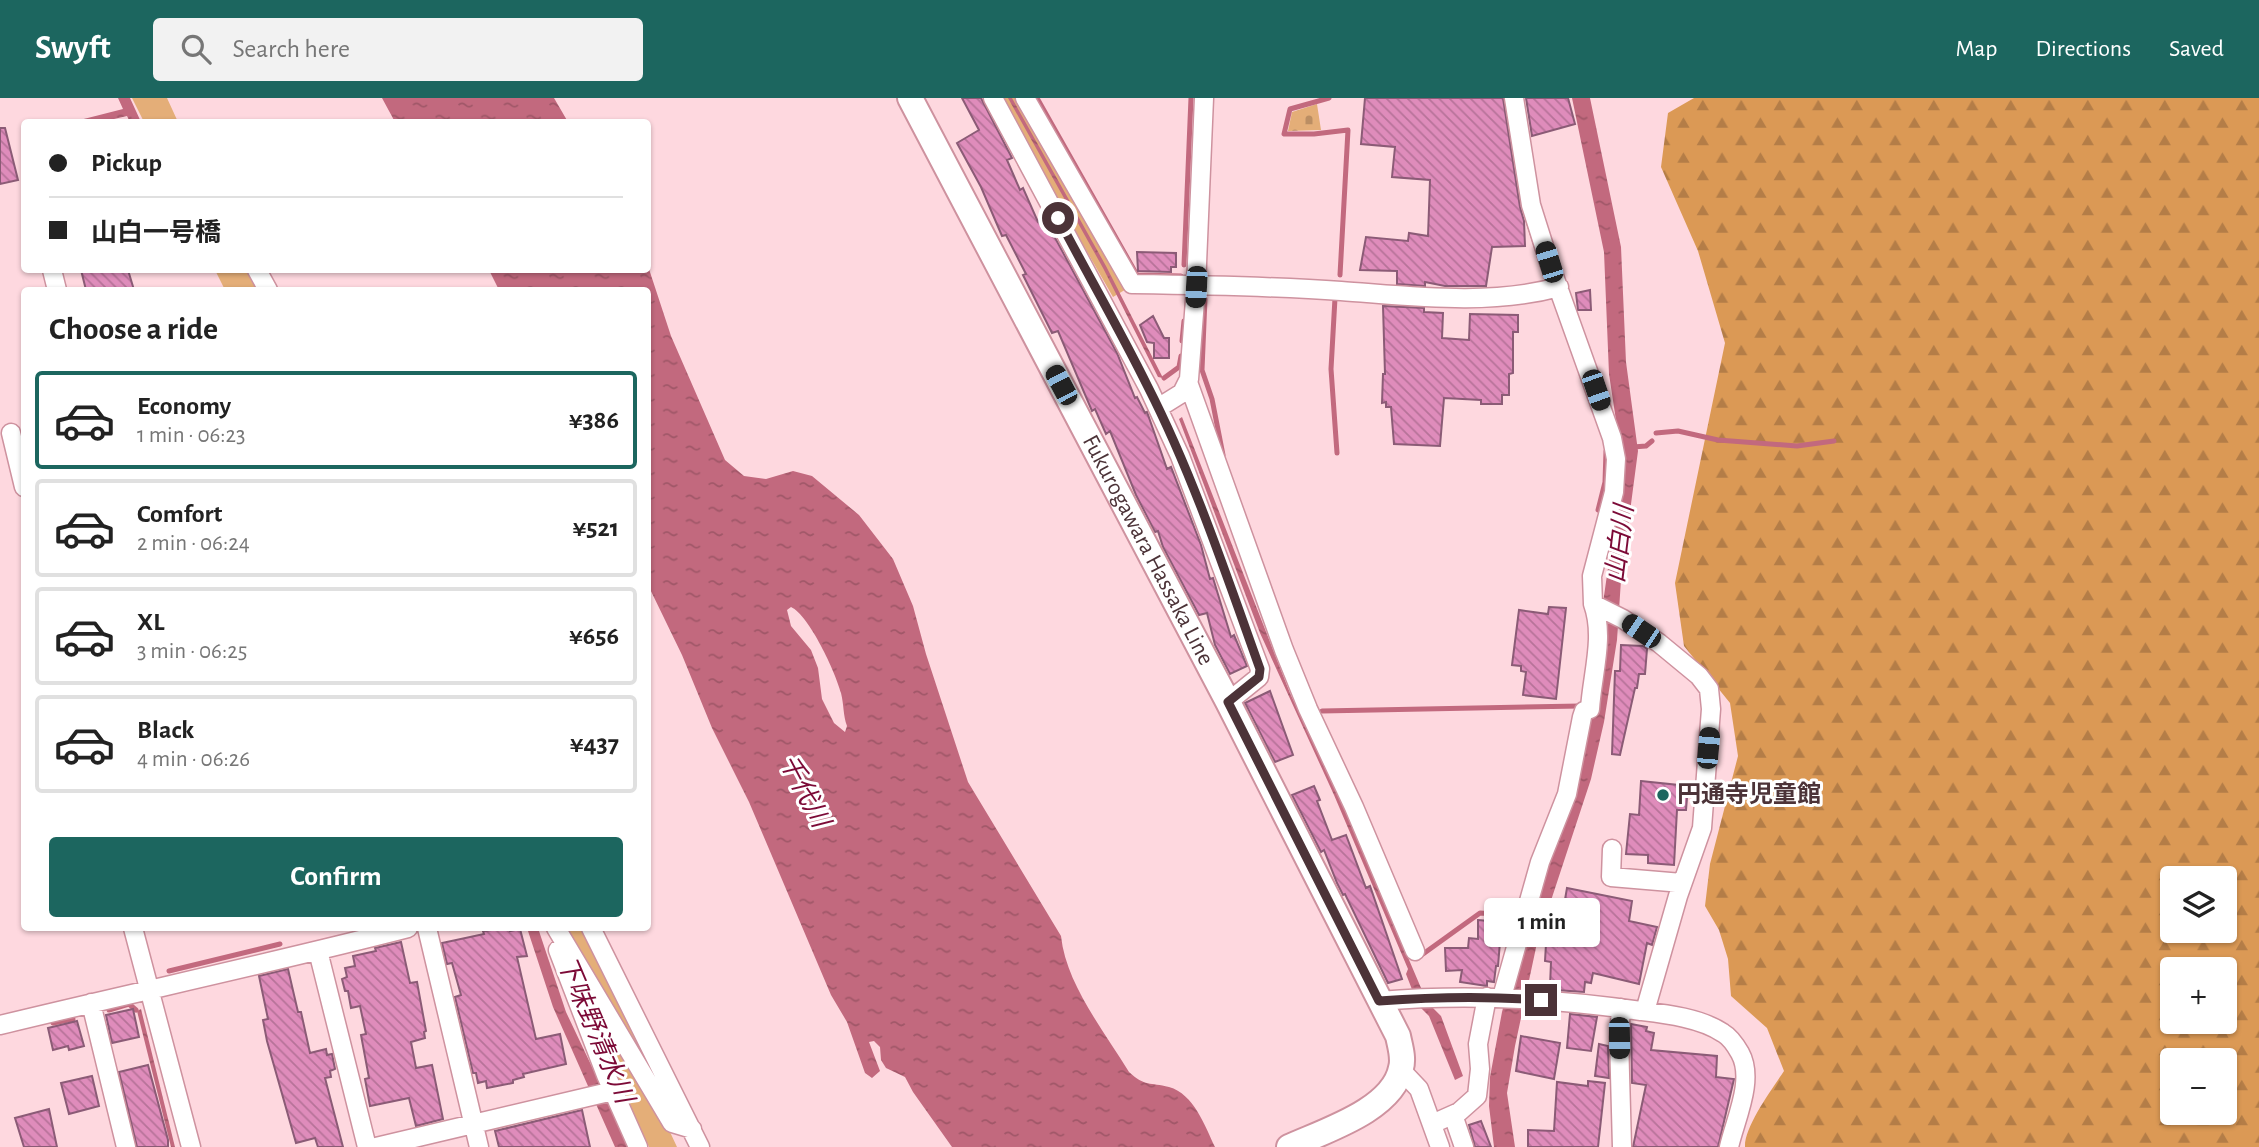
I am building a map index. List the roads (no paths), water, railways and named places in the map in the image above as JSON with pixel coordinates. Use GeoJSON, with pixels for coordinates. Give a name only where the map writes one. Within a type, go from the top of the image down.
{"type":"FeatureCollection","features":[{"type":"Feature","properties":{"kind":"main road","name":"Fukurogawara Hassaka Line"},"geometry":{"type":"LineString","coordinates":[[911,98],[1228,702],[1398,1036],[1402,1053],[1398,1075]]}},
{"type":"Feature","properties":{"kind":"main road"},"geometry":{"type":"LineString","coordinates":[[1289,1147],[1375,1107],[1387,1095],[1398,1075]]}},
{"type":"Feature","properties":{"kind":"street"},"geometry":{"type":"LineString","coordinates":[[993,98],[1158,408],[1180,456],[1260,669],[1259,677],[1228,702]]}},
{"type":"Feature","properties":{"kind":"street"},"geometry":{"type":"LineString","coordinates":[[1025,98],[1132,284],[1343,291],[1397,297],[1507,296],[1535,293],[1559,286]]}},
{"type":"Feature","properties":{"kind":"street"},"geometry":{"type":"LineString","coordinates":[[1204,98],[1196,287],[1188,382],[1284,650],[1415,951]]}},
{"type":"Feature","properties":{"kind":"street"},"geometry":{"type":"LineString","coordinates":[[1432,1124],[1453,1115],[1477,1096],[1480,1069],[1478,1044],[1498,997],[1541,862],[1567,794],[1582,717],[1584,711],[1590,709],[1598,630],[1592,576],[1614,492],[1616,460],[1606,418],[1531,205],[1514,98]]}},
{"type":"Feature","properties":{"kind":"street"},"geometry":{"type":"LineString","coordinates":[[1158,408],[1181,393],[1188,382]]}},
{"type":"Feature","properties":{"kind":"street"},"geometry":{"type":"LineString","coordinates":[[12,433],[21,474]]}},
{"type":"Feature","properties":{"kind":"street"},"geometry":{"type":"LineString","coordinates":[[1596,606],[1623,619],[1699,676],[1709,689],[1712,709],[1702,828],[1682,883],[1646,1011]]}},
{"type":"Feature","properties":{"kind":"street"},"geometry":{"type":"LineString","coordinates":[[1612,849],[1611,877],[1682,883]]}},
{"type":"Feature","properties":{"kind":"street"},"geometry":{"type":"LineString","coordinates":[[133,931],[191,1147]]}},
{"type":"Feature","properties":{"kind":"street"},"geometry":{"type":"LineString","coordinates":[[0,1025],[396,931]]}},
{"type":"Feature","properties":{"kind":"street"},"geometry":{"type":"LineString","coordinates":[[428,931],[479,1147]]}},
{"type":"Feature","properties":{"kind":"street"},"geometry":{"type":"LineString","coordinates":[[551,931],[613,1091],[638,1147]]}},
{"type":"Feature","properties":{"kind":"street"},"geometry":{"type":"LineString","coordinates":[[558,931],[672,1123],[701,1147]]}},
{"type":"Feature","properties":{"kind":"street"},"geometry":{"type":"LineString","coordinates":[[592,931],[692,1138]]}},
{"type":"Feature","properties":{"kind":"street"},"geometry":{"type":"LineString","coordinates":[[318,951],[367,1147]]}},
{"type":"Feature","properties":{"kind":"street"},"geometry":{"type":"LineString","coordinates":[[1379,1001],[1433,996],[1526,999],[1646,1011],[1698,1023],[1723,1032],[1733,1041],[1742,1056],[1744,1091],[1729,1147]]}},
{"type":"Feature","properties":{"kind":"street"},"geometry":{"type":"LineString","coordinates":[[91,1003],[126,1147]]}},
{"type":"Feature","properties":{"kind":"street"},"geometry":{"type":"LineString","coordinates":[[1621,1008],[1619,1038],[1622,1147]]}},
{"type":"Feature","properties":{"kind":"street"},"geometry":{"type":"LineString","coordinates":[[1398,1075],[1419,1089],[1440,1147]]}},
{"type":"Feature","properties":{"kind":"street"},"geometry":{"type":"LineString","coordinates":[[376,1147],[613,1091]]}},
{"type":"Feature","properties":{"kind":"street"},"geometry":{"type":"LineString","coordinates":[[1453,1115],[1464,1147]]}},
{"type":"Feature","properties":{"kind":"water"},"geometry":{"type":"Polygon","coordinates":[[[118,98],[130,98],[140,119],[128,119],[127,116],[84,119],[123,109],[118,98]]]}},
{"type":"Feature","properties":{"kind":"water"},"geometry":{"type":"Polygon","coordinates":[[[382,98],[554,98],[566,119],[393,119],[382,98]]]}},
{"type":"Feature","properties":{"kind":"water"},"geometry":{"type":"Polygon","coordinates":[[[1008,98],[1012,98],[1106,266],[1163,378],[1158,377],[1103,268],[1008,98]]]}},
{"type":"Feature","properties":{"kind":"water","name":"山白川"},"geometry":{"type":"Polygon","coordinates":[[[1572,98],[1590,98],[1621,247],[1626,362],[1638,451],[1621,580],[1617,640],[1604,722],[1591,779],[1537,943],[1515,1046],[1507,1093],[1515,1147],[1494,1147],[1489,1106],[1490,1077],[1502,1012],[1524,928],[1555,835],[1601,617],[1619,491],[1617,427],[1609,374],[1604,252],[1572,98]]]}},
{"type":"Feature","properties":{"kind":"water","name":"千代川"},"geometry":{"type":"Polygon","coordinates":[[[490,273],[650,273],[671,336],[725,460],[744,476],[766,479],[793,471],[812,476],[859,515],[893,559],[913,606],[968,782],[1061,936],[1070,972],[1088,1007],[1129,1072],[1144,1082],[1169,1087],[1185,1096],[1198,1112],[1215,1147],[952,1147],[905,1077],[886,1068],[881,1060],[880,1047],[874,1041],[869,1042],[880,1071],[872,1078],[865,1073],[847,1022],[831,995],[749,802],[712,728],[682,655],[651,591],[651,287],[498,287],[490,273]],[[791,607],[787,610],[791,626],[811,650],[818,668],[822,699],[834,723],[845,732],[847,726],[842,697],[834,672],[806,621],[791,607]]]}},
{"type":"Feature","properties":{"kind":"water"},"geometry":{"type":"Polygon","coordinates":[[[1182,417],[1290,693],[1349,819],[1427,1002],[1441,1016],[1463,1076],[1455,1080],[1429,1016],[1418,1005],[1406,974],[1408,969],[1334,795],[1260,633],[1179,419],[1182,417]]]}},
{"type":"Feature","properties":{"kind":"water"},"geometry":{"type":"Polygon","coordinates":[[[528,931],[539,931],[566,1012],[630,1147],[615,1147],[553,1007],[528,931]]]}},
{"type":"Feature","properties":{"kind":"water"},"geometry":{"type":"Polygon","coordinates":[[[141,1009],[175,1147],[171,1147],[137,1011],[141,1009]]]}},
{"type":"Feature","properties":{"kind":"waterway"},"geometry":{"type":"LineString","coordinates":[[1037,98],[1137,275],[1181,276]]}},
{"type":"Feature","properties":{"kind":"waterway"},"geometry":{"type":"LineString","coordinates":[[1184,265],[1191,98]]}},
{"type":"Feature","properties":{"kind":"waterway"},"geometry":{"type":"LineString","coordinates":[[1329,98],[1290,109],[1284,134],[1348,130],[1340,275]]}},
{"type":"Feature","properties":{"kind":"waterway"},"geometry":{"type":"LineString","coordinates":[[1528,221],[1543,268]]}},
{"type":"Feature","properties":{"kind":"waterway"},"geometry":{"type":"LineString","coordinates":[[1335,298],[1331,369],[1337,453]]}},
{"type":"Feature","properties":{"kind":"waterway"},"geometry":{"type":"LineString","coordinates":[[1205,299],[1202,370],[1212,399],[1223,455]]}},
{"type":"Feature","properties":{"kind":"waterway"},"geometry":{"type":"LineString","coordinates":[[1182,341],[1184,321]]}},
{"type":"Feature","properties":{"kind":"waterway"},"geometry":{"type":"LineString","coordinates":[[1164,378],[1179,367],[1181,356]]}},
{"type":"Feature","properties":{"kind":"waterway"},"geometry":{"type":"LineString","coordinates":[[1656,433],[1678,431],[1718,440],[1797,446],[1834,441]]}},
{"type":"Feature","properties":{"kind":"waterway"},"geometry":{"type":"LineString","coordinates":[[1633,447],[1646,446],[1652,441]]}},
{"type":"Feature","properties":{"kind":"waterway","name":"山白川"},"geometry":{"type":"LineString","coordinates":[[1598,510],[1605,482],[1606,451]]}},
{"type":"Feature","properties":{"kind":"waterway"},"geometry":{"type":"LineString","coordinates":[[1322,711],[1580,706]]}},
{"type":"Feature","properties":{"kind":"waterway"},"geometry":{"type":"LineString","coordinates":[[1423,954],[1480,913],[1521,916]]}},
{"type":"Feature","properties":{"kind":"waterway"},"geometry":{"type":"LineString","coordinates":[[169,971],[280,944]]}},
{"type":"Feature","properties":{"kind":"waterway"},"geometry":{"type":"LineString","coordinates":[[109,1010],[129,1004],[136,1010]]}},
{"type":"Feature","properties":{"kind":"waterway"},"geometry":{"type":"LineString","coordinates":[[53,1023],[73,1019]]}},
{"type":"Feature","properties":{"kind":"place","name":"円通寺児童館"},"geometry":{"type":"Point","coordinates":[1663,795]}},
{"type":"Feature","properties":{"kind":"water label","name":"下味野清水川"},"geometry":{"type":"Point","coordinates":[595,1030]}}]}
